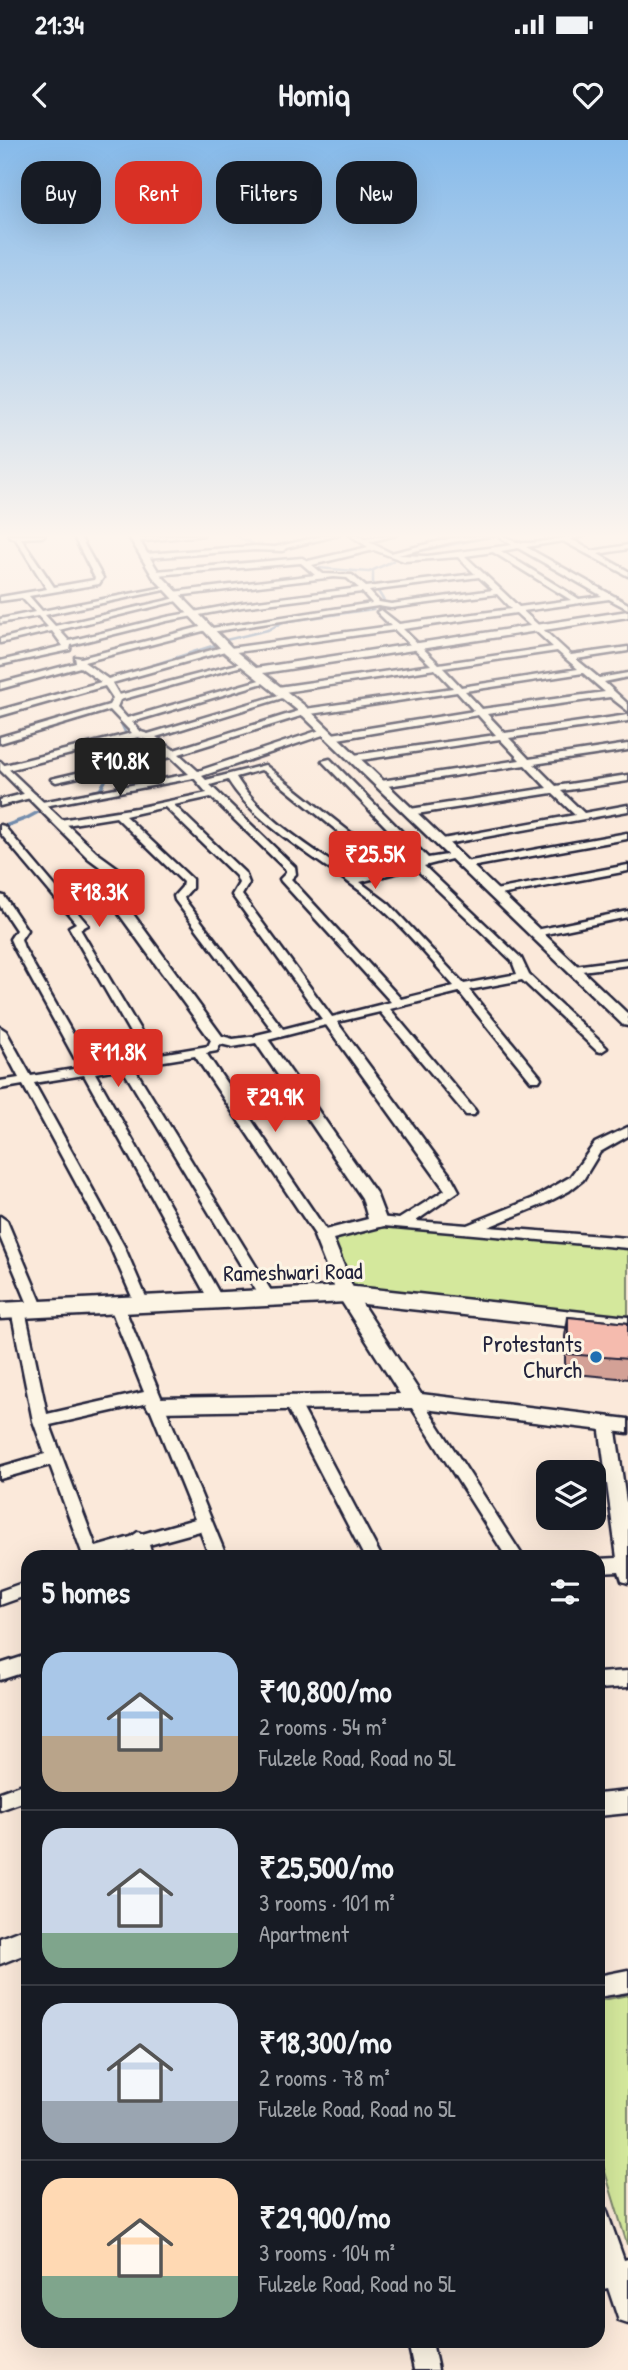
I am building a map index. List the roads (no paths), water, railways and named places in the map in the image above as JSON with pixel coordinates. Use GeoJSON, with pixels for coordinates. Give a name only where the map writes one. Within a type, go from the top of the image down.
{"type":"FeatureCollection","features":[{"type":"Feature","properties":{"kind":"main road","name":"Rameshwari Road"},"geometry":{"type":"LineString","coordinates":[[18,1310],[346,1294],[628,1325]]}},
{"type":"Feature","properties":{"kind":"street"},"geometry":{"type":"LineString","coordinates":[[62,639],[80,662],[103,681],[113,704],[138,734]]}},
{"type":"Feature","properties":{"kind":"street"},"geometry":{"type":"LineString","coordinates":[[0,663],[94,639]]}},
{"type":"Feature","properties":{"kind":"street"},"geometry":{"type":"LineString","coordinates":[[0,685],[170,639]]}},
{"type":"Feature","properties":{"kind":"street"},"geometry":{"type":"LineString","coordinates":[[218,639],[329,734],[628,1022]]}},
{"type":"Feature","properties":{"kind":"street"},"geometry":{"type":"LineString","coordinates":[[0,713],[225,647],[294,639]]}},
{"type":"Feature","properties":{"kind":"street"},"geometry":{"type":"LineString","coordinates":[[411,639],[552,789],[582,816]]}},
{"type":"Feature","properties":{"kind":"street"},"geometry":{"type":"LineString","coordinates":[[0,740],[113,704],[249,667],[463,639]]}},
{"type":"Feature","properties":{"kind":"street"},"geometry":{"type":"LineString","coordinates":[[549,639],[627,706]]}},
{"type":"Feature","properties":{"kind":"street"},"geometry":{"type":"LineString","coordinates":[[3,770],[138,734],[149,736],[282,693],[560,648]]}},
{"type":"Feature","properties":{"kind":"street"},"geometry":{"type":"LineString","coordinates":[[571,657],[628,649]]}},
{"type":"Feature","properties":{"kind":"street"},"geometry":{"type":"LineString","coordinates":[[56,779],[171,754],[306,713],[586,670]]}},
{"type":"Feature","properties":{"kind":"street"},"geometry":{"type":"LineString","coordinates":[[598,681],[628,675]]}},
{"type":"Feature","properties":{"kind":"street"},"geometry":{"type":"LineString","coordinates":[[126,721],[266,681]]}},
{"type":"Feature","properties":{"kind":"street"},"geometry":{"type":"LineString","coordinates":[[200,779],[329,734],[612,694]]}},
{"type":"Feature","properties":{"kind":"street"},"geometry":{"type":"LineString","coordinates":[[354,758],[628,718]]}},
{"type":"Feature","properties":{"kind":"street"},"geometry":{"type":"LineString","coordinates":[[149,736],[200,779],[291,869],[291,874],[285,878],[398,1003]]}},
{"type":"Feature","properties":{"kind":"street"},"geometry":{"type":"LineString","coordinates":[[381,784],[628,747]]}},
{"type":"Feature","properties":{"kind":"street"},"geometry":{"type":"LineString","coordinates":[[327,761],[421,863],[517,960],[524,976],[601,1048]]}},
{"type":"Feature","properties":{"kind":"street"},"geometry":{"type":"LineString","coordinates":[[48,810],[64,802],[268,769],[392,870]]}},
{"type":"Feature","properties":{"kind":"street"},"geometry":{"type":"LineString","coordinates":[[3,770],[120,876],[127,890],[126,914],[217,1038],[233,1043],[260,1038],[461,988],[524,976]]}},
{"type":"Feature","properties":{"kind":"street"},"geometry":{"type":"LineString","coordinates":[[230,776],[240,791],[257,806],[350,881],[374,896],[426,948],[535,1078]]}},
{"type":"Feature","properties":{"kind":"street"},"geometry":{"type":"LineString","coordinates":[[410,812],[628,778]]}},
{"type":"Feature","properties":{"kind":"street"},"geometry":{"type":"LineString","coordinates":[[48,810],[118,814],[213,794]]}},
{"type":"Feature","properties":{"kind":"street"},"geometry":{"type":"LineString","coordinates":[[0,803],[31,795]]}},
{"type":"Feature","properties":{"kind":"street"},"geometry":{"type":"LineString","coordinates":[[166,803],[241,875],[244,883],[237,895],[447,1181],[452,1191],[401,1224]]}},
{"type":"Feature","properties":{"kind":"street"},"geometry":{"type":"LineString","coordinates":[[441,842],[628,808]]}},
{"type":"Feature","properties":{"kind":"street"},"geometry":{"type":"LineString","coordinates":[[601,812],[610,820]]}},
{"type":"Feature","properties":{"kind":"street"},"geometry":{"type":"LineString","coordinates":[[118,814],[188,881],[187,888],[179,896],[180,900],[280,1033]]}},
{"type":"Feature","properties":{"kind":"street"},"geometry":{"type":"LineString","coordinates":[[1,828],[83,925],[74,927],[152,1060]]}},
{"type":"Feature","properties":{"kind":"street"},"geometry":{"type":"LineString","coordinates":[[465,865],[624,834]]}},
{"type":"Feature","properties":{"kind":"street"},"geometry":{"type":"LineString","coordinates":[[350,881],[454,855]]}},
{"type":"Feature","properties":{"kind":"street"},"geometry":{"type":"LineString","coordinates":[[495,893],[628,868]]}},
{"type":"Feature","properties":{"kind":"street"},"geometry":{"type":"LineString","coordinates":[[0,898],[22,930],[15,939],[19,948],[216,1300]]}},
{"type":"Feature","properties":{"kind":"street"},"geometry":{"type":"LineString","coordinates":[[536,933],[628,914]]}},
{"type":"Feature","properties":{"kind":"street"},"geometry":{"type":"LineString","coordinates":[[574,969],[623,963],[628,974]]}},
{"type":"Feature","properties":{"kind":"street"},"geometry":{"type":"LineString","coordinates":[[382,1007],[470,1112]]}},
{"type":"Feature","properties":{"kind":"street"},"geometry":{"type":"LineString","coordinates":[[0,1031],[117,1246],[142,1304]]}},
{"type":"Feature","properties":{"kind":"street"},"geometry":{"type":"LineString","coordinates":[[0,1086],[213,1048],[217,1038]]}},
{"type":"Feature","properties":{"kind":"street"},"geometry":{"type":"LineString","coordinates":[[260,1038],[370,1197],[378,1222]]}},
{"type":"Feature","properties":{"kind":"street"},"geometry":{"type":"LineString","coordinates":[[198,1051],[323,1236],[346,1294],[511,1550]]}},
{"type":"Feature","properties":{"kind":"street"},"geometry":{"type":"LineString","coordinates":[[126,1065],[268,1298]]}},
{"type":"Feature","properties":{"kind":"street"},"geometry":{"type":"LineString","coordinates":[[467,1230],[529,1205],[574,1181],[585,1169],[590,1155],[600,1145],[628,1131]]}},
{"type":"Feature","properties":{"kind":"street"},"geometry":{"type":"LineString","coordinates":[[323,1236],[378,1222],[628,1243]]}},
{"type":"Feature","properties":{"kind":"street"},"geometry":{"type":"LineString","coordinates":[[2,1230],[41,1420],[88,1550]]}},
{"type":"Feature","properties":{"kind":"street"},"geometry":{"type":"LineString","coordinates":[[117,1307],[215,1550]]}},
{"type":"Feature","properties":{"kind":"street"},"geometry":{"type":"LineString","coordinates":[[41,1420],[154,1400],[415,1401],[628,1426]]}},
{"type":"Feature","properties":{"kind":"street"},"geometry":{"type":"LineString","coordinates":[[292,1402],[370,1550]]}},
{"type":"Feature","properties":{"kind":"street"},"geometry":{"type":"LineString","coordinates":[[605,1566],[627,1568],[607,1424]]}},
{"type":"Feature","properties":{"kind":"street"},"geometry":{"type":"LineString","coordinates":[[0,1474],[54,1458]]}},
{"type":"Feature","properties":{"kind":"street"},"geometry":{"type":"LineString","coordinates":[[105,1550],[202,1523]]}},
{"type":"Feature","properties":{"kind":"street"},"geometry":{"type":"LineString","coordinates":[[138,1539],[142,1550]]}},
{"type":"Feature","properties":{"kind":"street"},"geometry":{"type":"LineString","coordinates":[[0,1598],[21,1590]]}},
{"type":"Feature","properties":{"kind":"street"},"geometry":{"type":"LineString","coordinates":[[0,1672],[21,1665]]}},
{"type":"Feature","properties":{"kind":"street"},"geometry":{"type":"LineString","coordinates":[[605,1681],[628,1679]]}},
{"type":"Feature","properties":{"kind":"street"},"geometry":{"type":"LineString","coordinates":[[0,1801],[21,1794]]}},
{"type":"Feature","properties":{"kind":"street"},"geometry":{"type":"LineString","coordinates":[[605,1804],[628,1802]]}},
{"type":"Feature","properties":{"kind":"street"},"geometry":{"type":"LineString","coordinates":[[0,1951],[21,1943]]}},
{"type":"Feature","properties":{"kind":"street"},"geometry":{"type":"LineString","coordinates":[[605,1986],[628,1981]]}},
{"type":"Feature","properties":{"kind":"street"},"geometry":{"type":"LineString","coordinates":[[605,2242],[628,2312]]}},
{"type":"Feature","properties":{"kind":"street"},"geometry":{"type":"LineString","coordinates":[[421,2348],[426,2370]]}},
{"type":"Feature","properties":{"kind":"waterway"},"geometry":{"type":"LineString","coordinates":[[226,640],[230,639]]}},
{"type":"Feature","properties":{"kind":"waterway"},"geometry":{"type":"LineString","coordinates":[[110,679],[215,645]]}},
{"type":"Feature","properties":{"kind":"waterway"},"geometry":{"type":"LineString","coordinates":[[118,717],[125,732]]}},
{"type":"Feature","properties":{"kind":"waterway"},"geometry":{"type":"LineString","coordinates":[[70,797],[100,790],[122,750],[124,741]]}},
{"type":"Feature","properties":{"kind":"waterway"},"geometry":{"type":"LineString","coordinates":[[0,828],[27,818],[57,802]]}},
{"type":"Feature","properties":{"kind":"place","name":"Protestants Church"},"geometry":{"type":"Point","coordinates":[596,1357]}}]}
